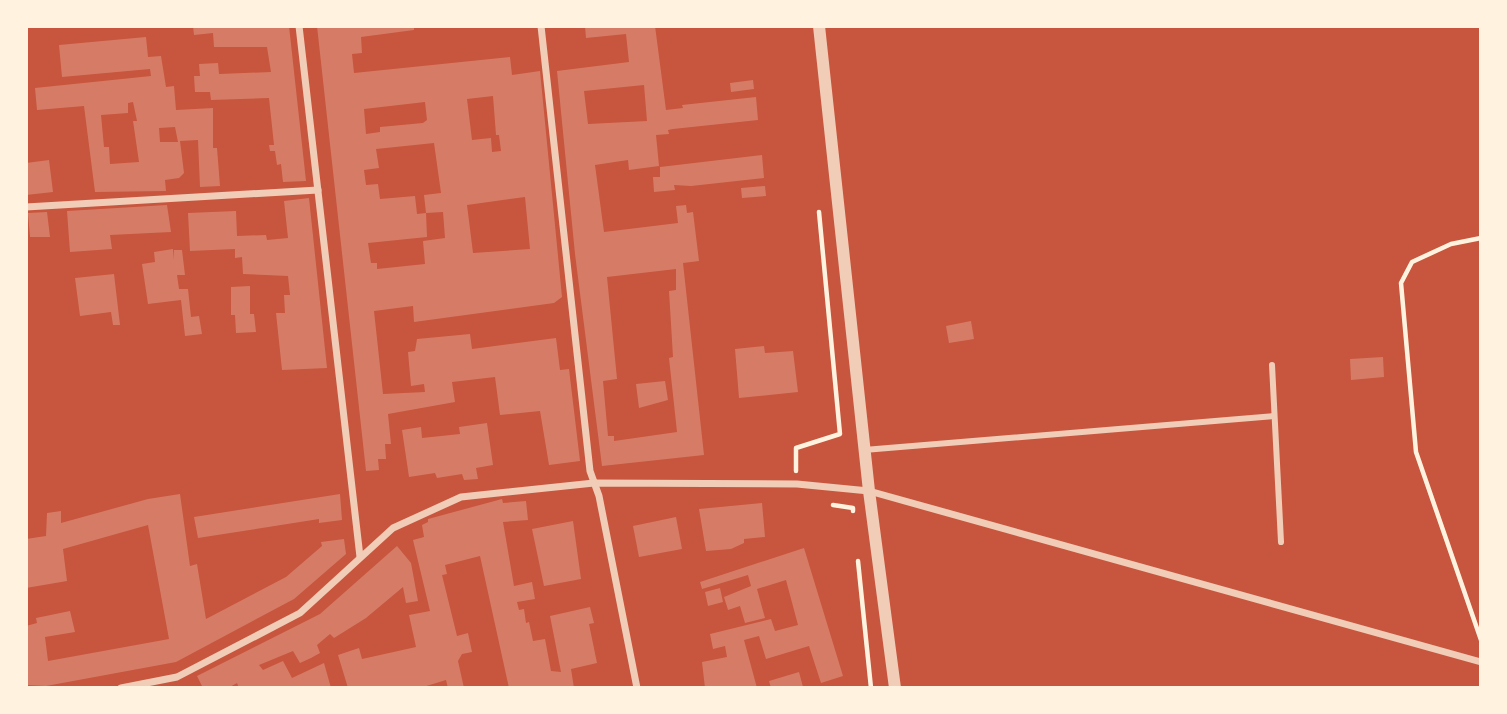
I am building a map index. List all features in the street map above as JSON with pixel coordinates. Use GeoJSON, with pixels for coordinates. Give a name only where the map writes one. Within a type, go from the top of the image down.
{"type":"FeatureCollection","features":[{"type":"Feature","properties":{"kind":"street"},"geometry":{"type":"LineString","coordinates":[[299,26],[360,557]]}},
{"type":"Feature","properties":{"kind":"street"},"geometry":{"type":"LineString","coordinates":[[541,26],[590,471],[637,688]]}},
{"type":"Feature","properties":{"kind":"street"},"geometry":{"type":"LineString","coordinates":[[818,26],[864,450],[895,688]]}},
{"type":"Feature","properties":{"kind":"street"},"geometry":{"type":"LineString","coordinates":[[26,208],[318,190]]}},
{"type":"Feature","properties":{"kind":"street"},"geometry":{"type":"LineString","coordinates":[[1272,365],[1281,542]]}},
{"type":"Feature","properties":{"kind":"street"},"geometry":{"type":"LineString","coordinates":[[864,450],[1274,416]]}},
{"type":"Feature","properties":{"kind":"street"},"geometry":{"type":"LineString","coordinates":[[121,688],[177,677],[300,613],[393,528],[461,497],[594,483],[797,484],[869,491],[1481,662]]}},
{"type":"Feature","properties":{"kind":"street"},"geometry":{"type":"LineString","coordinates":[[177,677],[181,688]]}},
{"type":"Feature","properties":{"kind":"path"},"geometry":{"type":"LineString","coordinates":[[797,484],[796,448],[840,434],[818,203]]}},
{"type":"Feature","properties":{"kind":"path"},"geometry":{"type":"LineString","coordinates":[[1481,238],[1451,244],[1412,262],[1401,283],[1416,452],[1481,640]]}},
{"type":"Feature","properties":{"kind":"path"},"geometry":{"type":"LineString","coordinates":[[830,504],[853,508],[854,522]]}},
{"type":"Feature","properties":{"kind":"path"},"geometry":{"type":"LineString","coordinates":[[857,550],[871,688]]}},
{"type":"Feature","properties":{"kind":"building"},"geometry":{"type":"Polygon","coordinates":[[[193,26],[289,26],[306,181],[283,182],[281,164],[277,165],[275,151],[270,151],[269,145],[274,145],[269,98],[211,100],[210,92],[195,92],[194,76],[200,76],[199,64],[218,63],[219,74],[271,72],[267,47],[214,47],[213,33],[194,35],[193,26]]]}},
{"type":"Feature","properties":{"kind":"building"},"geometry":{"type":"Polygon","coordinates":[[[317,26],[414,26],[414,30],[361,37],[362,53],[352,54],[354,73],[510,57],[512,75],[540,71],[562,297],[554,303],[414,322],[413,306],[374,311],[383,394],[425,392],[424,384],[411,386],[408,352],[415,351],[417,339],[470,334],[472,349],[556,338],[560,370],[569,369],[580,461],[549,465],[540,411],[500,415],[495,377],[452,382],[455,402],[388,414],[391,444],[385,444],[386,459],[378,459],[379,470],[366,471],[317,26]],[[493,96],[467,99],[472,140],[491,138],[492,152],[501,151],[499,135],[496,135],[493,96]],[[425,102],[364,109],[366,134],[380,132],[380,127],[423,123],[427,120],[425,102]],[[434,143],[376,149],[379,168],[364,170],[366,185],[378,184],[380,199],[415,196],[417,214],[426,213],[424,195],[441,193],[434,143]],[[525,197],[467,205],[473,253],[530,249],[525,197]],[[443,212],[426,213],[427,237],[368,243],[371,263],[377,263],[377,269],[425,264],[423,241],[445,238],[443,212]]]}},
{"type":"Feature","properties":{"kind":"building"},"geometry":{"type":"Polygon","coordinates":[[[585,26],[655,26],[666,110],[683,108],[682,105],[756,97],[758,120],[673,129],[668,130],[669,134],[656,135],[659,166],[629,170],[628,160],[595,165],[604,232],[678,223],[676,206],[686,205],[687,213],[693,212],[699,261],[683,263],[704,455],[602,466],[575,254],[557,71],[629,62],[626,34],[586,38],[585,26]],[[644,85],[584,91],[588,124],[647,121],[644,85]],[[676,269],[607,277],[617,379],[603,381],[608,436],[614,436],[614,441],[677,432],[669,358],[673,357],[669,291],[676,290],[676,269]]]}},
{"type":"Feature","properties":{"kind":"building"},"geometry":{"type":"Polygon","coordinates":[[[146,37],[148,57],[161,56],[166,87],[174,86],[176,110],[213,108],[213,148],[217,148],[220,186],[200,187],[198,140],[180,141],[184,173],[179,178],[165,180],[166,191],[95,192],[84,106],[37,110],[35,88],[151,76],[150,69],[62,77],[59,45],[146,37]],[[133,102],[128,103],[128,113],[101,115],[104,147],[109,147],[110,164],[139,162],[133,102]],[[175,127],[159,128],[160,142],[178,142],[175,127]]]}},
{"type":"Feature","properties":{"kind":"building"},"geometry":{"type":"Polygon","coordinates":[[[753,80],[754,89],[731,92],[730,83],[753,80]]]}},
{"type":"Feature","properties":{"kind":"building"},"geometry":{"type":"Polygon","coordinates":[[[762,155],[764,178],[691,186],[674,185],[675,190],[654,192],[653,177],[660,177],[660,167],[762,155]]]}},
{"type":"Feature","properties":{"kind":"building"},"geometry":{"type":"Polygon","coordinates":[[[49,160],[53,192],[26,195],[26,163],[49,160]]]}},
{"type":"Feature","properties":{"kind":"building"},"geometry":{"type":"Polygon","coordinates":[[[765,186],[766,196],[742,198],[741,188],[765,186]]]}},
{"type":"Feature","properties":{"kind":"building"},"geometry":{"type":"Polygon","coordinates":[[[309,198],[327,368],[282,370],[276,313],[285,313],[284,295],[290,295],[288,276],[243,274],[242,257],[235,258],[235,249],[190,251],[188,213],[236,211],[237,236],[266,235],[267,240],[288,238],[284,201],[309,198]]]}},
{"type":"Feature","properties":{"kind":"building"},"geometry":{"type":"Polygon","coordinates":[[[167,205],[171,232],[110,235],[112,249],[70,252],[67,211],[167,205]]]}},
{"type":"Feature","properties":{"kind":"building"},"geometry":{"type":"Polygon","coordinates":[[[47,212],[50,237],[30,237],[28,213],[47,212]]]}},
{"type":"Feature","properties":{"kind":"building"},"geometry":{"type":"Polygon","coordinates":[[[173,249],[174,260],[174,250],[182,250],[185,275],[177,275],[179,289],[188,289],[191,317],[199,316],[202,334],[185,336],[181,300],[148,304],[142,264],[155,262],[154,252],[173,249]]]}},
{"type":"Feature","properties":{"kind":"building"},"geometry":{"type":"Polygon","coordinates":[[[114,274],[120,325],[113,325],[111,312],[80,316],[75,278],[114,274]]]}},
{"type":"Feature","properties":{"kind":"building"},"geometry":{"type":"Polygon","coordinates":[[[250,286],[250,314],[254,314],[256,332],[236,333],[235,315],[231,315],[231,287],[250,286]]]}},
{"type":"Feature","properties":{"kind":"building"},"geometry":{"type":"Polygon","coordinates":[[[971,321],[974,339],[949,343],[946,326],[971,321]]]}},
{"type":"Feature","properties":{"kind":"building"},"geometry":{"type":"Polygon","coordinates":[[[764,346],[765,353],[793,351],[798,392],[739,398],[735,349],[764,346]]]}},
{"type":"Feature","properties":{"kind":"building"},"geometry":{"type":"Polygon","coordinates":[[[1383,357],[1384,377],[1351,380],[1350,359],[1383,357]]]}},
{"type":"Feature","properties":{"kind":"building"},"geometry":{"type":"Polygon","coordinates":[[[665,381],[668,400],[639,408],[636,384],[665,381]]]}},
{"type":"Feature","properties":{"kind":"building"},"geometry":{"type":"Polygon","coordinates":[[[487,423],[493,465],[476,468],[478,479],[464,480],[462,474],[437,478],[435,473],[409,477],[402,430],[421,427],[422,438],[460,434],[459,427],[487,423]]]}},
{"type":"Feature","properties":{"kind":"building"},"geometry":{"type":"Polygon","coordinates":[[[180,494],[190,566],[197,564],[206,619],[286,577],[322,546],[321,542],[344,539],[346,554],[294,599],[176,662],[46,686],[26,685],[26,626],[37,623],[36,618],[70,611],[75,632],[45,637],[48,661],[169,639],[148,525],[63,549],[67,581],[26,588],[26,539],[46,536],[47,513],[61,511],[61,523],[148,499],[180,494]]]}},
{"type":"Feature","properties":{"kind":"building"},"geometry":{"type":"Polygon","coordinates":[[[340,494],[342,520],[319,523],[319,519],[198,538],[194,517],[340,494]]]}},
{"type":"Feature","properties":{"kind":"building"},"geometry":{"type":"Polygon","coordinates":[[[502,499],[503,503],[526,501],[528,520],[503,522],[514,586],[532,582],[535,599],[517,602],[519,610],[524,609],[533,641],[545,639],[551,671],[561,672],[550,616],[590,607],[594,623],[589,624],[597,663],[571,669],[574,688],[509,688],[480,556],[445,565],[447,574],[442,575],[457,636],[468,633],[472,652],[462,654],[458,661],[464,688],[448,688],[446,680],[420,688],[348,688],[338,655],[359,648],[362,659],[416,647],[409,615],[430,611],[413,540],[424,537],[422,525],[428,522],[428,519],[502,499]]]}},
{"type":"Feature","properties":{"kind":"building"},"geometry":{"type":"Polygon","coordinates":[[[762,503],[765,537],[744,539],[744,543],[731,549],[706,551],[699,509],[762,503]]]}},
{"type":"Feature","properties":{"kind":"building"},"geometry":{"type":"Polygon","coordinates":[[[676,517],[682,549],[639,557],[633,526],[676,517]]]}},
{"type":"Feature","properties":{"kind":"building"},"geometry":{"type":"Polygon","coordinates":[[[573,521],[581,579],[544,586],[532,529],[573,521]]]}},
{"type":"Feature","properties":{"kind":"building"},"geometry":{"type":"Polygon","coordinates":[[[397,546],[411,563],[418,601],[406,603],[403,587],[366,618],[334,638],[330,634],[317,645],[320,653],[311,658],[300,663],[293,651],[259,665],[263,670],[283,661],[292,678],[324,663],[331,688],[239,688],[237,683],[228,688],[203,688],[197,676],[320,614],[397,546]]]}},
{"type":"Feature","properties":{"kind":"building"},"geometry":{"type":"Polygon","coordinates":[[[804,548],[843,676],[821,683],[809,646],[766,659],[759,636],[744,640],[757,688],[705,688],[702,662],[727,657],[725,646],[713,649],[710,634],[771,619],[775,631],[798,625],[786,580],[757,589],[765,618],[745,623],[740,606],[728,610],[724,597],[751,586],[748,575],[702,589],[700,582],[804,548]]]}},
{"type":"Feature","properties":{"kind":"building"},"geometry":{"type":"Polygon","coordinates":[[[720,588],[723,602],[708,606],[705,592],[720,588]]]}},
{"type":"Feature","properties":{"kind":"building"},"geometry":{"type":"Polygon","coordinates":[[[799,672],[803,687],[771,688],[769,681],[799,672]]]}}]}
